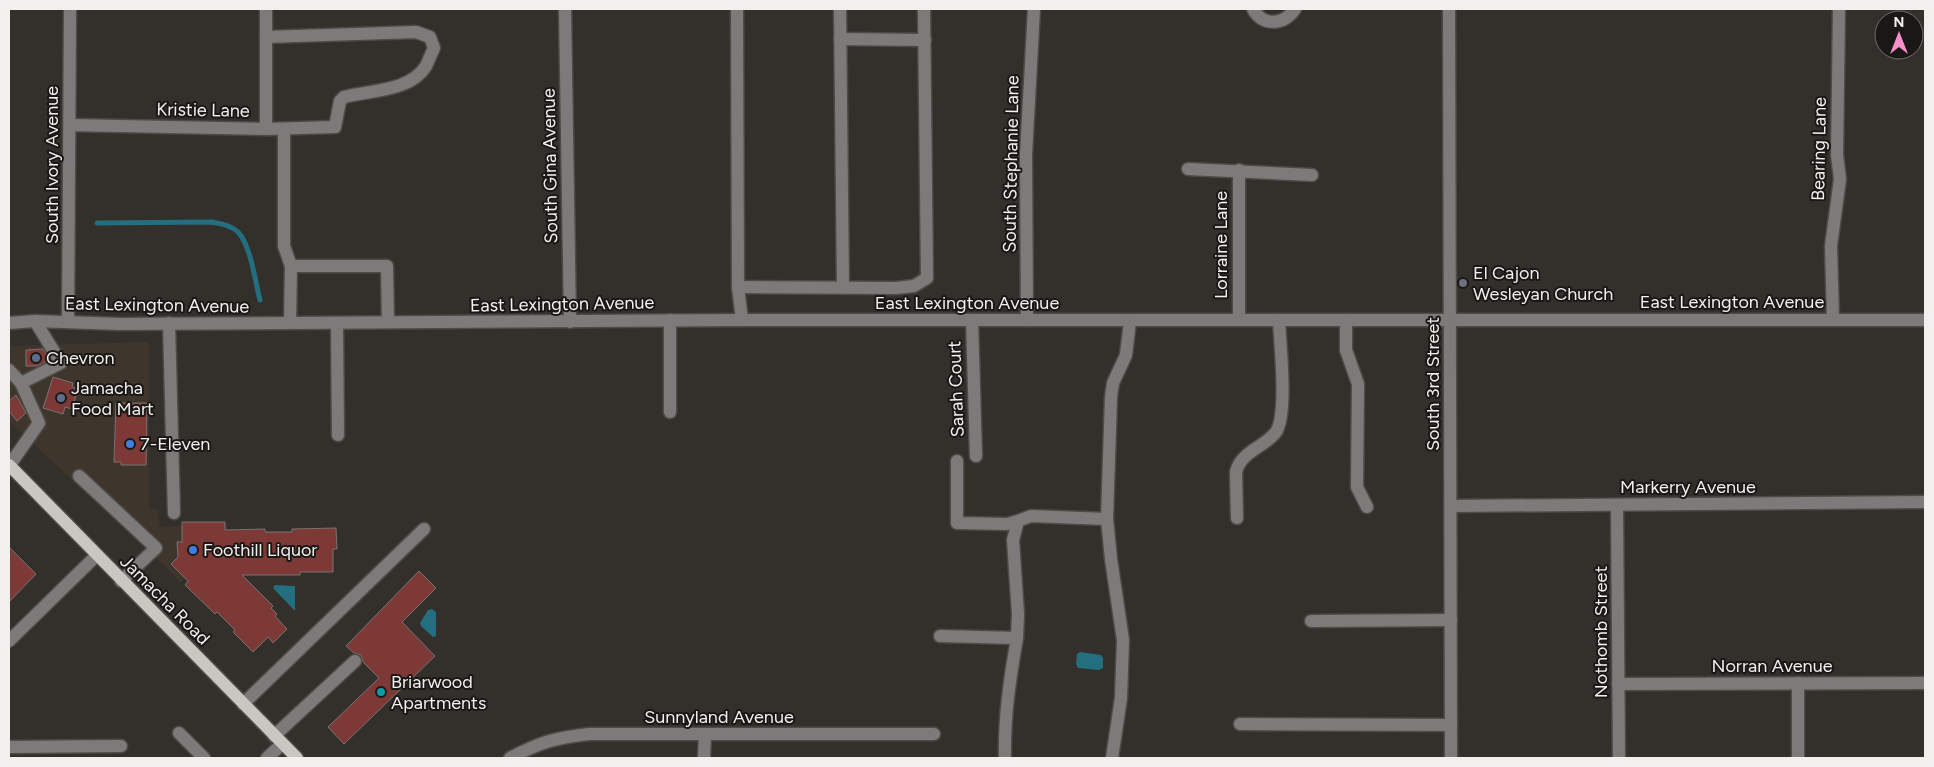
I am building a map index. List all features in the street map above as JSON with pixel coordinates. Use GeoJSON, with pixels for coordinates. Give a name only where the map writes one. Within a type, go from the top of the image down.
{"type":"FeatureCollection","features":[{"type":"Feature","properties":{"kind":"main road","name":"Jamacha Road"},"geometry":{"type":"LineString","coordinates":[[9,466],[296,758]]}},
{"type":"Feature","properties":{"kind":"street","name":"South Ivory Avenue"},"geometry":{"type":"LineString","coordinates":[[68,322],[70,9]]}},
{"type":"Feature","properties":{"kind":"street"},"geometry":{"type":"LineString","coordinates":[[266,9],[266,129]]}},
{"type":"Feature","properties":{"kind":"street","name":"South Gina Avenue"},"geometry":{"type":"LineString","coordinates":[[565,9],[570,322]]}},
{"type":"Feature","properties":{"kind":"street"},"geometry":{"type":"LineString","coordinates":[[737,9],[738,287],[742,320]]}},
{"type":"Feature","properties":{"kind":"street"},"geometry":{"type":"LineString","coordinates":[[840,9],[843,287]]}},
{"type":"Feature","properties":{"kind":"street"},"geometry":{"type":"LineString","coordinates":[[738,287],[914,286],[927,278],[924,9]]}},
{"type":"Feature","properties":{"kind":"street","name":"South Stephanie Lane"},"geometry":{"type":"LineString","coordinates":[[1027,320],[1026,154],[1034,9]]}},
{"type":"Feature","properties":{"kind":"street"},"geometry":{"type":"LineString","coordinates":[[1253,9],[1261,19],[1271,22],[1282,21],[1290,16],[1295,9]]}},
{"type":"Feature","properties":{"kind":"street","name":"South 3rd Street"},"geometry":{"type":"LineString","coordinates":[[1449,9],[1451,758]]}},
{"type":"Feature","properties":{"kind":"street","name":"Bearing Lane"},"geometry":{"type":"LineString","coordinates":[[1833,319],[1831,246],[1840,179],[1838,155],[1839,9]]}},
{"type":"Feature","properties":{"kind":"street","name":"Kristie Lane"},"geometry":{"type":"LineString","coordinates":[[70,125],[266,129],[335,128],[340,101],[344,97],[390,88],[409,81],[425,67],[434,48],[430,37],[416,32],[266,37]]}},
{"type":"Feature","properties":{"kind":"street"},"geometry":{"type":"LineString","coordinates":[[840,39],[925,40]]}},
{"type":"Feature","properties":{"kind":"street"},"geometry":{"type":"LineString","coordinates":[[284,128],[284,246],[291,266],[290,323]]}},
{"type":"Feature","properties":{"kind":"street","name":"Lorraine Lane"},"geometry":{"type":"LineString","coordinates":[[1188,169],[1312,175]]}},
{"type":"Feature","properties":{"kind":"street","name":"Lorraine Lane"},"geometry":{"type":"LineString","coordinates":[[1239,170],[1239,319]]}},
{"type":"Feature","properties":{"kind":"street"},"geometry":{"type":"LineString","coordinates":[[291,266],[388,266],[388,322]]}},
{"type":"Feature","properties":{"kind":"street","name":"East Lexington Avenue"},"geometry":{"type":"LineString","coordinates":[[9,323],[35,321],[337,323],[670,320],[1130,321],[1239,319],[1925,320]]}},
{"type":"Feature","properties":{"kind":"street"},"geometry":{"type":"LineString","coordinates":[[670,320],[670,412]]}},
{"type":"Feature","properties":{"kind":"street","name":"Sarah Court"},"geometry":{"type":"LineString","coordinates":[[972,320],[976,456]]}},
{"type":"Feature","properties":{"kind":"street"},"geometry":{"type":"LineString","coordinates":[[1237,518],[1236,472],[1238,465],[1243,458],[1275,433],[1282,414],[1279,320]]}},
{"type":"Feature","properties":{"kind":"street"},"geometry":{"type":"LineString","coordinates":[[1346,320],[1346,350],[1358,384],[1357,486],[1367,507]]}},
{"type":"Feature","properties":{"kind":"street"},"geometry":{"type":"LineString","coordinates":[[21,383],[61,363],[35,321]]}},
{"type":"Feature","properties":{"kind":"street"},"geometry":{"type":"LineString","coordinates":[[1112,758],[1121,698],[1123,640],[1107,519],[1111,397],[1113,383],[1126,355],[1130,321]]}},
{"type":"Feature","properties":{"kind":"street"},"geometry":{"type":"LineString","coordinates":[[169,323],[174,513]]}},
{"type":"Feature","properties":{"kind":"street"},"geometry":{"type":"LineString","coordinates":[[337,323],[338,435]]}},
{"type":"Feature","properties":{"kind":"street"},"geometry":{"type":"LineString","coordinates":[[9,370],[21,383],[39,423],[9,466]]}},
{"type":"Feature","properties":{"kind":"street"},"geometry":{"type":"LineString","coordinates":[[957,460],[957,523],[1007,524],[1031,516],[1107,519]]}},
{"type":"Feature","properties":{"kind":"street"},"geometry":{"type":"LineString","coordinates":[[79,476],[156,548],[121,581]]}},
{"type":"Feature","properties":{"kind":"street","name":"Markerry Avenue"},"geometry":{"type":"LineString","coordinates":[[1451,506],[1925,502]]}},
{"type":"Feature","properties":{"kind":"street","name":"Nothomb Street"},"geometry":{"type":"LineString","coordinates":[[1617,505],[1619,758]]}},
{"type":"Feature","properties":{"kind":"street"},"geometry":{"type":"LineString","coordinates":[[1005,758],[1004,726],[1017,638],[1018,614],[1013,540],[1018,521]]}},
{"type":"Feature","properties":{"kind":"street"},"geometry":{"type":"LineString","coordinates":[[243,704],[424,528]]}},
{"type":"Feature","properties":{"kind":"street"},"geometry":{"type":"LineString","coordinates":[[9,641],[97,555]]}},
{"type":"Feature","properties":{"kind":"street"},"geometry":{"type":"LineString","coordinates":[[1311,622],[1451,620]]}},
{"type":"Feature","properties":{"kind":"street"},"geometry":{"type":"LineString","coordinates":[[940,636],[1017,638]]}},
{"type":"Feature","properties":{"kind":"street"},"geometry":{"type":"LineString","coordinates":[[267,758],[278,740],[355,660]]}},
{"type":"Feature","properties":{"kind":"street"},"geometry":{"type":"LineString","coordinates":[[1798,683],[1798,758]]}},
{"type":"Feature","properties":{"kind":"street","name":"Norran Avenue"},"geometry":{"type":"LineString","coordinates":[[1618,684],[1925,683]]}},
{"type":"Feature","properties":{"kind":"street"},"geometry":{"type":"LineString","coordinates":[[1240,724],[1451,725]]}},
{"type":"Feature","properties":{"kind":"street"},"geometry":{"type":"LineString","coordinates":[[179,733],[204,758]]}},
{"type":"Feature","properties":{"kind":"street","name":"Sunnyland Avenue"},"geometry":{"type":"LineString","coordinates":[[510,758],[537,744],[560,737],[589,734],[934,734]]}},
{"type":"Feature","properties":{"kind":"street"},"geometry":{"type":"LineString","coordinates":[[704,758],[705,735]]}},
{"type":"Feature","properties":{"kind":"street"},"geometry":{"type":"LineString","coordinates":[[9,747],[121,746]]}},
{"type":"Feature","properties":{"kind":"shaded area"},"geometry":{"type":"Polygon","coordinates":[[[149,342],[149,508],[157,510],[160,527],[227,524],[227,534],[180,583],[165,566],[9,421],[9,346],[149,342]]]}},
{"type":"Feature","properties":{"kind":"water"},"geometry":{"type":"Polygon","coordinates":[[[275,585],[295,586],[295,611],[273,588],[275,585]]]}},
{"type":"Feature","properties":{"kind":"water"},"geometry":{"type":"Polygon","coordinates":[[[432,609],[436,612],[436,636],[433,637],[420,623],[428,610],[432,609]]]}},
{"type":"Feature","properties":{"kind":"water"},"geometry":{"type":"Polygon","coordinates":[[[1080,652],[1101,655],[1103,658],[1103,668],[1099,670],[1078,668],[1076,664],[1077,654],[1080,652]]]}},
{"type":"Feature","properties":{"kind":"building","name":"Chevron"},"geometry":{"type":"Polygon","coordinates":[[[43,349],[46,354],[46,362],[38,366],[26,366],[26,350],[43,349]]]}},
{"type":"Feature","properties":{"kind":"building","name":"Jamacha Food Mart"},"geometry":{"type":"Polygon","coordinates":[[[53,377],[73,383],[72,387],[78,389],[72,409],[65,407],[63,414],[43,408],[53,377]]]}},
{"type":"Feature","properties":{"kind":"building","name":"Chevron"},"geometry":{"type":"Polygon","coordinates":[[[16,395],[26,413],[17,421],[9,411],[9,401],[16,395]]]}},
{"type":"Feature","properties":{"kind":"building","name":"7-Eleven"},"geometry":{"type":"Polygon","coordinates":[[[116,403],[147,403],[146,465],[121,465],[121,462],[114,462],[116,403]]]}},
{"type":"Feature","properties":{"kind":"building"},"geometry":{"type":"Polygon","coordinates":[[[182,522],[225,522],[225,530],[265,529],[265,532],[292,532],[292,529],[336,528],[337,549],[333,549],[333,572],[300,572],[300,575],[242,575],[273,606],[271,608],[277,614],[275,616],[287,629],[273,643],[268,637],[253,652],[217,612],[215,614],[185,585],[188,581],[171,564],[178,557],[177,542],[182,542],[182,522]]]}},
{"type":"Feature","properties":{"kind":"building"},"geometry":{"type":"Polygon","coordinates":[[[9,547],[36,574],[9,602],[9,547]]]}},
{"type":"Feature","properties":{"kind":"building"},"geometry":{"type":"Polygon","coordinates":[[[419,571],[436,588],[402,622],[435,656],[344,744],[328,727],[379,678],[363,662],[361,655],[354,653],[346,646],[419,571]]]}},
{"type":"Feature","properties":{"kind":"waterway"},"geometry":{"type":"LineString","coordinates":[[97,223],[212,222],[226,225],[238,232],[246,246],[260,300]]}},
{"type":"Feature","properties":{"kind":"place","name":"El Cajon Wesleyan Church"},"geometry":{"type":"Point","coordinates":[1463,283]}},
{"type":"Feature","properties":{"kind":"place","name":"Chevron"},"geometry":{"type":"Point","coordinates":[36,358]}},
{"type":"Feature","properties":{"kind":"place","name":"Jamacha Food Mart"},"geometry":{"type":"Point","coordinates":[61,398]}},
{"type":"Feature","properties":{"kind":"place","name":"7-Eleven"},"geometry":{"type":"Point","coordinates":[130,444]}},
{"type":"Feature","properties":{"kind":"place","name":"Foothill Liquor"},"geometry":{"type":"Point","coordinates":[193,550]}},
{"type":"Feature","properties":{"kind":"place","name":"Briarwood Apartments"},"geometry":{"type":"Point","coordinates":[381,692]}}]}
